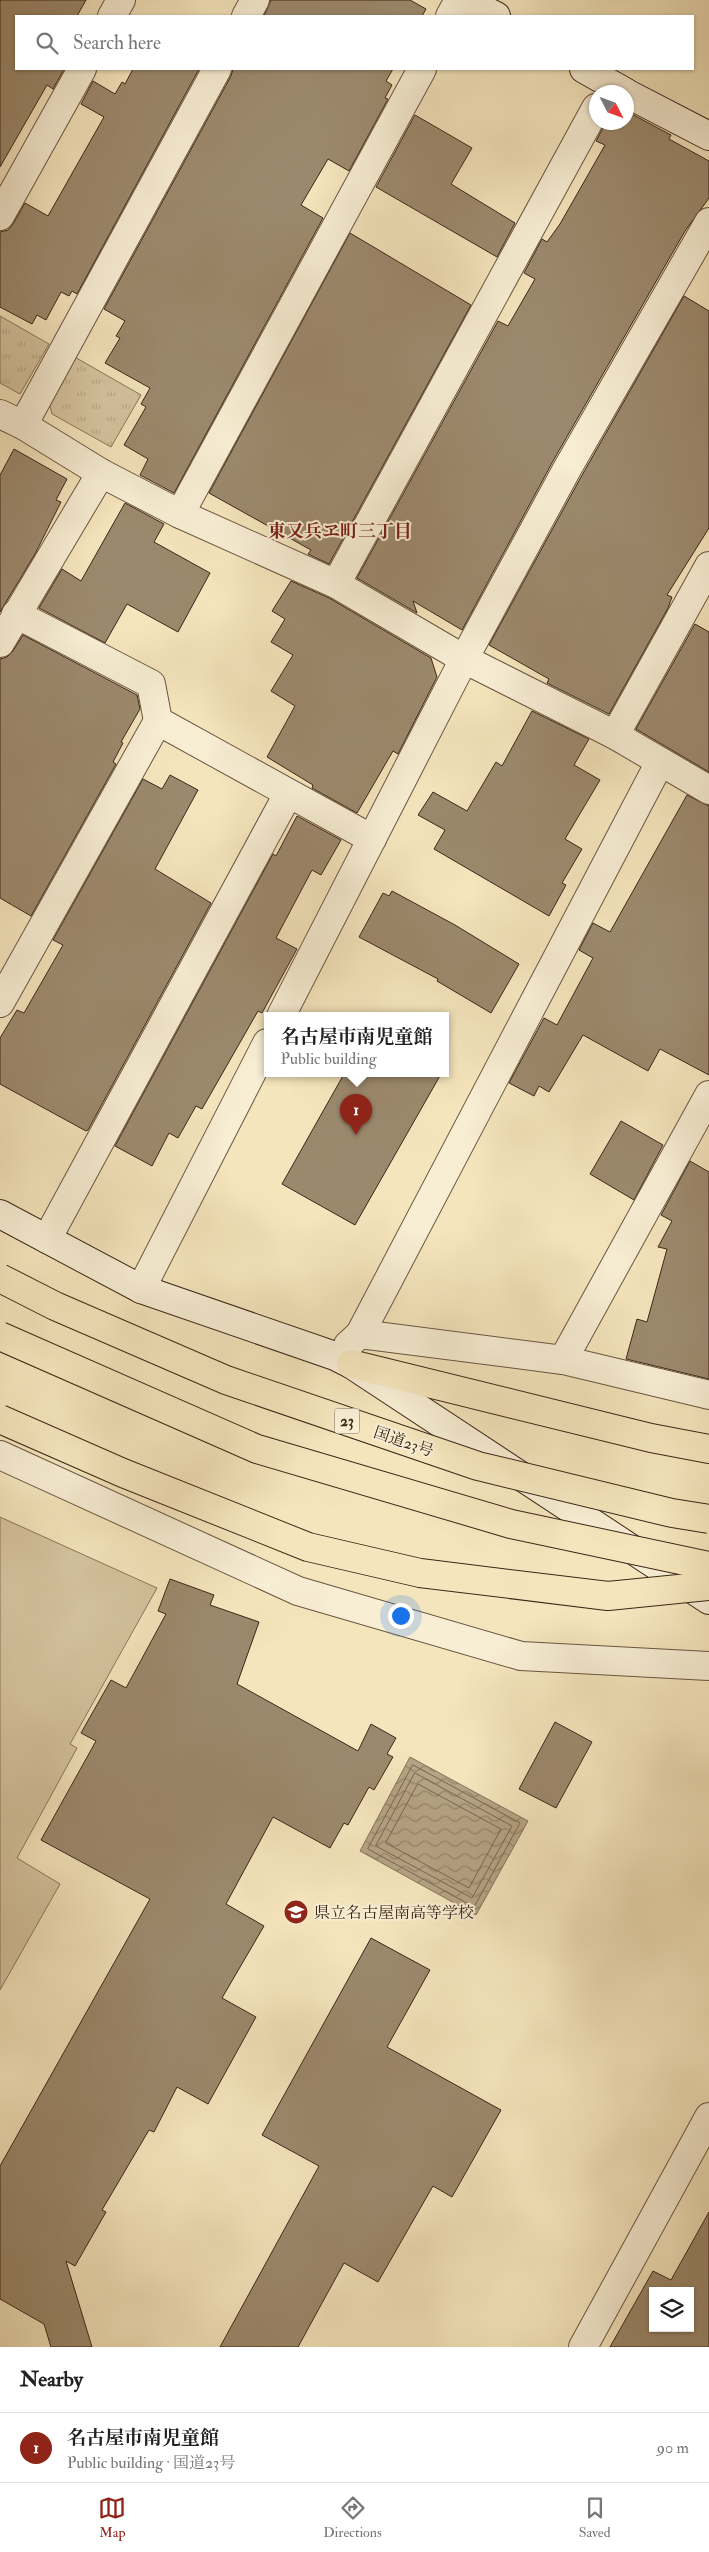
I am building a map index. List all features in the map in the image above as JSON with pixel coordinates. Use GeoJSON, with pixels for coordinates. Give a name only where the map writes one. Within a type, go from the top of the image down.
{"type":"FeatureCollection","features":[{"type":"Feature","properties":{"kind":"highway","name":"国道23号"},"geometry":{"type":"LineString","coordinates":[[0,1278],[55,1306],[226,1380],[478,1466],[672,1513],[709,1519]]}},
{"type":"Feature","properties":{"kind":"highway"},"geometry":{"type":"LineString","coordinates":[[0,1336],[257,1449],[511,1524],[709,1566]]}},
{"type":"Feature","properties":{"kind":"highway"},"geometry":{"type":"LineString","coordinates":[[343,1360],[651,1438],[709,1450]]}},
{"type":"Feature","properties":{"kind":"highway"},"geometry":{"type":"LineString","coordinates":[[0,1419],[123,1473],[308,1547],[420,1572],[608,1596],[709,1586]]}},
{"type":"Feature","properties":{"kind":"street"},"geometry":{"type":"LineString","coordinates":[[113,15],[121,0]]}},
{"type":"Feature","properties":{"kind":"street"},"geometry":{"type":"LineString","coordinates":[[247,15],[255,0]]}},
{"type":"Feature","properties":{"kind":"street"},"geometry":{"type":"LineString","coordinates":[[451,15],[459,0]]}},
{"type":"Feature","properties":{"kind":"street"},"geometry":{"type":"LineString","coordinates":[[464,0],[494,9]]}},
{"type":"Feature","properties":{"kind":"street"},"geometry":{"type":"LineString","coordinates":[[0,216],[81,70]]}},
{"type":"Feature","properties":{"kind":"street"},"geometry":{"type":"LineString","coordinates":[[216,70],[12,419],[101,473],[180,514],[336,584],[464,659],[615,736],[709,790]]}},
{"type":"Feature","properties":{"kind":"street"},"geometry":{"type":"LineString","coordinates":[[180,514],[421,70]]}},
{"type":"Feature","properties":{"kind":"street"},"geometry":{"type":"LineString","coordinates":[[586,70],[608,85]]}},
{"type":"Feature","properties":{"kind":"street"},"geometry":{"type":"LineString","coordinates":[[634,99],[709,136]]}},
{"type":"Feature","properties":{"kind":"street"},"geometry":{"type":"LineString","coordinates":[[336,584],[589,121]]}},
{"type":"Feature","properties":{"kind":"street"},"geometry":{"type":"LineString","coordinates":[[283,1012],[464,659],[567,469],[709,222]]}},
{"type":"Feature","properties":{"kind":"street"},"geometry":{"type":"LineString","coordinates":[[0,643],[101,473]]}},
{"type":"Feature","properties":{"kind":"street"},"geometry":{"type":"LineString","coordinates":[[615,736],[709,566]]}},
{"type":"Feature","properties":{"kind":"street"},"geometry":{"type":"LineString","coordinates":[[0,1003],[158,721],[151,684],[16,614]]}},
{"type":"Feature","properties":{"kind":"street"},"geometry":{"type":"LineString","coordinates":[[158,721],[372,839]]}},
{"type":"Feature","properties":{"kind":"street"},"geometry":{"type":"LineString","coordinates":[[343,1360],[360,1334],[660,762]]}},
{"type":"Feature","properties":{"kind":"street"},"geometry":{"type":"LineString","coordinates":[[47,1239],[288,794]]}},
{"type":"Feature","properties":{"kind":"street"},"geometry":{"type":"LineString","coordinates":[[141,1290],[264,1049]]}},
{"type":"Feature","properties":{"kind":"street"},"geometry":{"type":"LineString","coordinates":[[563,1360],[709,1095]]}},
{"type":"Feature","properties":{"kind":"street"},"geometry":{"type":"LineString","coordinates":[[0,1214],[141,1290],[343,1360],[709,1600]]}},
{"type":"Feature","properties":{"kind":"street"},"geometry":{"type":"LineString","coordinates":[[360,1334],[563,1360],[709,1395]]}},
{"type":"Feature","properties":{"kind":"street"},"geometry":{"type":"LineString","coordinates":[[0,1455],[298,1591],[521,1656],[709,1666]]}},
{"type":"Feature","properties":{"kind":"street"},"geometry":{"type":"LineString","coordinates":[[583,2347],[709,2117]]}},
{"type":"Feature","properties":{"kind":"green space"},"geometry":{"type":"Polygon","coordinates":[[[0,316],[49,344],[20,394],[0,383],[0,316]]]}},
{"type":"Feature","properties":{"kind":"green space"},"geometry":{"type":"Polygon","coordinates":[[[73,356],[141,395],[111,447],[52,414],[48,399],[73,356]]]}},
{"type":"Feature","properties":{"kind":"green space"},"geometry":{"type":"Polygon","coordinates":[[[0,1517],[157,1588],[70,1744],[77,1748],[17,1858],[60,1884],[0,1990],[0,1517]]]}},
{"type":"Feature","properties":{"kind":"water"},"geometry":{"type":"Polygon","coordinates":[[[410,1757],[528,1821],[476,1915],[360,1851],[410,1757]]]}},
{"type":"Feature","properties":{"kind":"building"},"geometry":{"type":"Polygon","coordinates":[[[0,0],[86,0],[78,15],[15,15],[15,70],[63,70],[53,89],[47,85],[0,167],[0,0]]]}},
{"type":"Feature","properties":{"kind":"building"},"geometry":{"type":"Polygon","coordinates":[[[271,0],[410,0],[426,9],[423,15],[264,15],[271,0]]]}},
{"type":"Feature","properties":{"kind":"building"},"geometry":{"type":"Polygon","coordinates":[[[132,70],[198,70],[77,294],[72,291],[69,296],[61,292],[46,320],[37,315],[32,324],[0,307],[0,232],[8,230],[25,203],[48,216],[104,117],[81,104],[93,81],[115,94],[122,82],[125,84],[132,70]]]}},
{"type":"Feature","properties":{"kind":"building"},"geometry":{"type":"Polygon","coordinates":[[[233,70],[392,70],[386,81],[392,85],[385,98],[388,99],[349,171],[328,159],[301,205],[323,218],[174,493],[140,475],[148,459],[124,445],[146,407],[141,404],[150,388],[105,363],[120,338],[116,336],[125,321],[104,309],[233,70]]]}},
{"type":"Feature","properties":{"kind":"building"},"geometry":{"type":"Polygon","coordinates":[[[415,115],[472,148],[451,184],[515,223],[497,257],[376,187],[415,115]]]}},
{"type":"Feature","properties":{"kind":"building"},"geometry":{"type":"Polygon","coordinates":[[[634,115],[671,135],[669,139],[709,161],[709,198],[685,231],[553,461],[462,630],[413,601],[417,613],[357,578],[498,321],[508,326],[535,279],[524,273],[542,239],[547,242],[560,224],[605,145],[596,141],[602,130],[634,130],[634,115]]]}},
{"type":"Feature","properties":{"kind":"building"},"geometry":{"type":"Polygon","coordinates":[[[350,233],[471,305],[329,564],[308,554],[311,550],[209,493],[350,233]]]}},
{"type":"Feature","properties":{"kind":"building"},"geometry":{"type":"Polygon","coordinates":[[[684,296],[709,311],[709,528],[667,595],[672,597],[668,608],[609,714],[547,683],[549,679],[489,645],[581,477],[684,296]]]}},
{"type":"Feature","properties":{"kind":"building"},"geometry":{"type":"Polygon","coordinates":[[[14,449],[67,479],[56,500],[61,502],[35,554],[0,612],[0,475],[14,449]]]}},
{"type":"Feature","properties":{"kind":"building"},"geometry":{"type":"Polygon","coordinates":[[[125,503],[164,524],[154,542],[210,573],[178,632],[127,604],[105,643],[39,608],[62,569],[81,581],[125,503]]]}},
{"type":"Feature","properties":{"kind":"building"},"geometry":{"type":"Polygon","coordinates":[[[291,581],[329,598],[431,658],[437,677],[398,754],[393,751],[357,813],[312,788],[313,785],[267,757],[295,706],[271,691],[293,655],[271,642],[285,619],[272,611],[291,581]]]}},
{"type":"Feature","properties":{"kind":"building"},"geometry":{"type":"Polygon","coordinates":[[[695,624],[709,632],[709,772],[636,729],[695,624]]]}},
{"type":"Feature","properties":{"kind":"building"},"geometry":{"type":"Polygon","coordinates":[[[23,635],[137,695],[140,709],[121,742],[123,743],[113,762],[116,764],[31,916],[0,898],[0,659],[7,657],[13,651],[23,635]]]}},
{"type":"Feature","properties":{"kind":"building"},"geometry":{"type":"Polygon","coordinates":[[[532,711],[589,739],[574,765],[600,780],[565,839],[582,849],[562,883],[566,885],[549,916],[434,849],[445,830],[418,815],[433,792],[467,811],[496,762],[502,766],[532,711]]]}},
{"type":"Feature","properties":{"kind":"building"},"geometry":{"type":"Polygon","coordinates":[[[170,775],[198,790],[155,869],[211,903],[86,1131],[0,1084],[0,1038],[17,1010],[24,1013],[63,945],[53,940],[143,779],[162,789],[170,775]]]}},
{"type":"Feature","properties":{"kind":"building"},"geometry":{"type":"Polygon","coordinates":[[[687,795],[709,806],[709,1075],[660,1049],[648,1071],[583,1035],[549,1092],[539,1086],[534,1096],[509,1083],[544,1018],[557,1025],[593,958],[579,950],[593,923],[610,932],[687,795]]]}},
{"type":"Feature","properties":{"kind":"building"},"geometry":{"type":"Polygon","coordinates":[[[297,816],[341,840],[321,875],[312,870],[276,938],[297,949],[262,1013],[258,1011],[202,1109],[196,1106],[178,1138],[169,1133],[152,1166],[115,1146],[273,854],[276,856],[297,816]]]}},
{"type":"Feature","properties":{"kind":"building"},"geometry":{"type":"Polygon","coordinates":[[[392,891],[455,925],[519,964],[491,1013],[437,981],[438,979],[359,937],[383,893],[389,896],[392,891]]]}},
{"type":"Feature","properties":{"kind":"building"},"geometry":{"type":"Polygon","coordinates":[[[342,1077],[439,1077],[355,1225],[282,1184],[342,1077]]]}},
{"type":"Feature","properties":{"kind":"building"},"geometry":{"type":"Polygon","coordinates":[[[621,1121],[663,1145],[634,1200],[590,1174],[621,1121]]]}},
{"type":"Feature","properties":{"kind":"building"},"geometry":{"type":"Polygon","coordinates":[[[690,1161],[709,1172],[709,1379],[626,1359],[637,1319],[647,1322],[667,1249],[658,1247],[672,1221],[661,1215],[690,1161]]]}},
{"type":"Feature","properties":{"kind":"building"},"geometry":{"type":"Polygon","coordinates":[[[170,1579],[214,1595],[210,1605],[259,1622],[237,1684],[358,1751],[371,1724],[396,1738],[387,1754],[393,1757],[374,1790],[369,1787],[348,1825],[344,1823],[330,1848],[273,1817],[226,1904],[264,1926],[222,1998],[256,2017],[208,2104],[177,2087],[154,2132],[149,2130],[102,2210],[106,2212],[75,2266],[66,2261],[92,2347],[51,2347],[44,2324],[0,2299],[0,2166],[150,1899],[41,1840],[96,1741],[81,1733],[111,1680],[126,1688],[166,1614],[158,1611],[170,1579]]]}},
{"type":"Feature","properties":{"kind":"building"},"geometry":{"type":"Polygon","coordinates":[[[555,1722],[592,1742],[556,1808],[519,1789],[555,1722]]]}},
{"type":"Feature","properties":{"kind":"building"},"geometry":{"type":"Polygon","coordinates":[[[371,1938],[430,1970],[387,2047],[501,2110],[452,2197],[433,2186],[378,2282],[344,2263],[298,2347],[220,2347],[319,2166],[262,2135],[371,1938]]]}},
{"type":"Feature","properties":{"kind":"building"},"geometry":{"type":"Polygon","coordinates":[[[709,2212],[709,2347],[610,2347],[653,2271],[671,2280],[709,2212]]]}},
{"type":"Feature","properties":{"kind":"place","name":"名古屋市南児童館"},"geometry":{"type":"Point","coordinates":[356,1135]}},
{"type":"Feature","properties":{"kind":"place","name":"県立名古屋南高等学校"},"geometry":{"type":"Point","coordinates":[296,1912]}},
{"type":"Feature","properties":{"kind":"district","name":"東又兵ヱ町三丁目"},"geometry":{"type":"Point","coordinates":[340,531]}}]}
